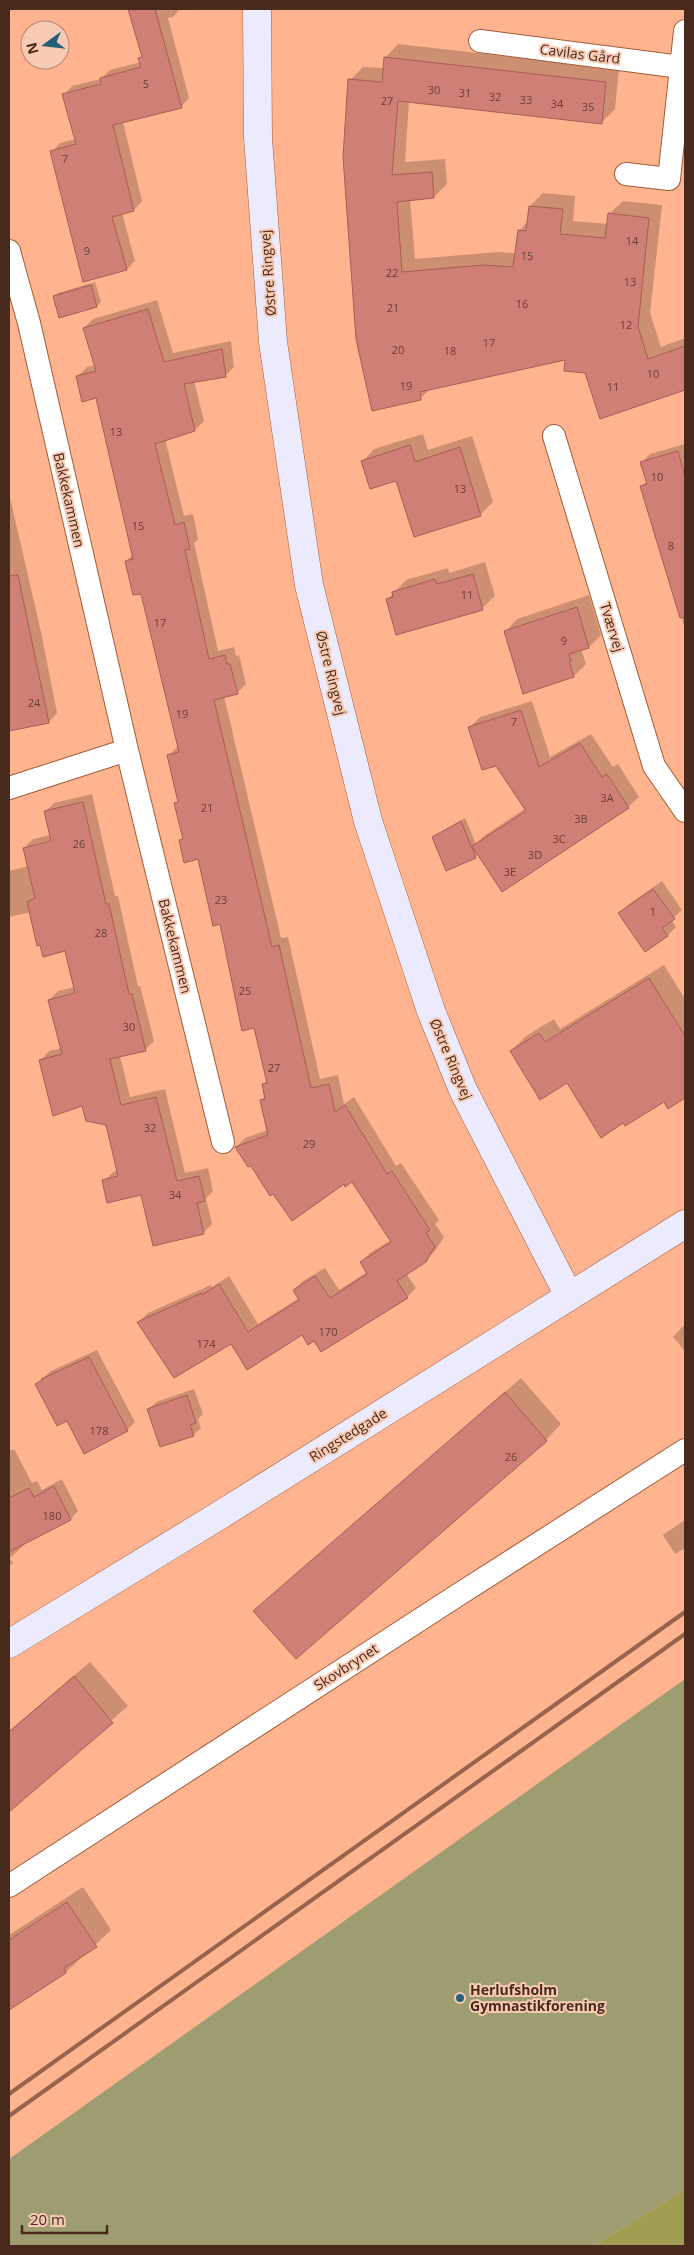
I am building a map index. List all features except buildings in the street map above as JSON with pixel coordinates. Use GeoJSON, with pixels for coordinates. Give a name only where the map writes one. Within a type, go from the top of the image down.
{"type":"FeatureCollection","features":[{"type":"Feature","properties":{"kind":"street","name":"Østre Ringvej"},"geometry":{"type":"LineString","coordinates":[[257,9],[258,138],[273,342],[309,585],[368,821],[431,1011],[463,1090],[570,1296]]}},
{"type":"Feature","properties":{"kind":"street"},"geometry":{"type":"LineString","coordinates":[[626,174],[669,179],[685,31]]}},
{"type":"Feature","properties":{"kind":"street","name":"Cavilas Gård"},"geometry":{"type":"LineString","coordinates":[[480,41],[681,67]]}},
{"type":"Feature","properties":{"kind":"street","name":"Bakkekammen"},"geometry":{"type":"LineString","coordinates":[[9,251],[29,323],[127,750],[223,1142]]}},
{"type":"Feature","properties":{"kind":"street","name":"Tværvej"},"geometry":{"type":"LineString","coordinates":[[554,436],[654,766],[685,811]]}},
{"type":"Feature","properties":{"kind":"street"},"geometry":{"type":"LineString","coordinates":[[9,788],[127,750]]}},
{"type":"Feature","properties":{"kind":"street","name":"Ringstedgade"},"geometry":{"type":"LineString","coordinates":[[9,1644],[220,1515],[685,1224]]}},
{"type":"Feature","properties":{"kind":"street","name":"Skovbrynet"},"geometry":{"type":"LineString","coordinates":[[9,1886],[452,1598],[685,1450]]}},
{"type":"Feature","properties":{"kind":"shaded area","name":"Herlufsholm Gymnastikforening"},"geometry":{"type":"Polygon","coordinates":[[[685,1679],[685,2190],[594,2246],[9,2246],[9,2159],[685,1679]]]}},
{"type":"Feature","properties":{"kind":"shaded area"},"geometry":{"type":"Polygon","coordinates":[[[685,2190],[685,2246],[594,2246],[685,2190]]]}},
{"type":"Feature","properties":{"kind":"railway"},"geometry":{"type":"LineString","coordinates":[[9,2094],[685,1612]]}},
{"type":"Feature","properties":{"kind":"railway"},"geometry":{"type":"LineString","coordinates":[[9,2116],[685,1634]]}},
{"type":"Feature","properties":{"kind":"place","name":"Herlufsholm Gymnastikforening"},"geometry":{"type":"Point","coordinates":[460,1998]}}]}
